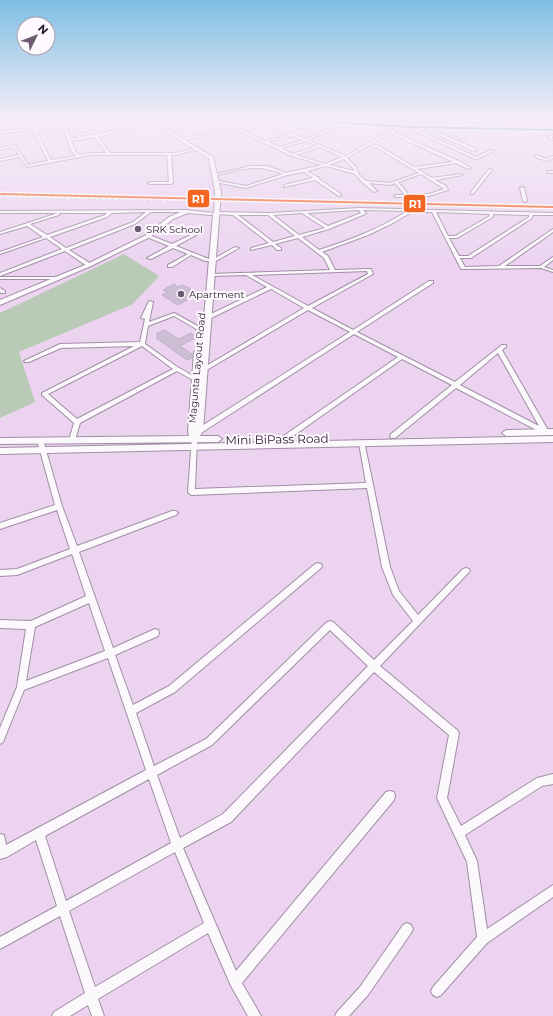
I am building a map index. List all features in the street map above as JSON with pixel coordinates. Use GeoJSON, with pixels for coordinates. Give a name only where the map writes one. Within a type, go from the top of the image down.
{"type":"FeatureCollection","features":[{"type":"Feature","properties":{"kind":"main road","name":"Magunta Layout Road"},"geometry":{"type":"LineString","coordinates":[[194,443],[192,431],[195,379],[200,329],[210,260],[213,213],[218,192],[215,184],[212,165]]}},
{"type":"Feature","properties":{"kind":"main road"},"geometry":{"type":"LineString","coordinates":[[0,303],[89,265],[148,236],[171,218],[187,211],[213,213]]}},
{"type":"Feature","properties":{"kind":"main road","name":"Magunta Layout Road"},"geometry":{"type":"LineString","coordinates":[[194,443],[200,431],[203,370],[211,275],[210,260]]}},
{"type":"Feature","properties":{"kind":"main road","name":"Mini BiPass Road"},"geometry":{"type":"LineString","coordinates":[[0,441],[72,440],[194,443],[393,436],[550,436]]}},
{"type":"Feature","properties":{"kind":"main road"},"geometry":{"type":"LineString","coordinates":[[0,451],[194,443],[362,443],[550,436]]}},
{"type":"Feature","properties":{"kind":"street"},"geometry":{"type":"LineString","coordinates":[[150,183],[171,183],[170,165]]}},
{"type":"Feature","properties":{"kind":"street"},"geometry":{"type":"LineString","coordinates":[[214,175],[253,165]]}},
{"type":"Feature","properties":{"kind":"street"},"geometry":{"type":"LineString","coordinates":[[257,165],[273,168],[286,174]]}},
{"type":"Feature","properties":{"kind":"street"},"geometry":{"type":"LineString","coordinates":[[352,165],[356,173],[364,182],[375,191]]}},
{"type":"Feature","properties":{"kind":"street"},"geometry":{"type":"LineString","coordinates":[[396,196],[429,195],[446,190],[445,187],[409,165]]}},
{"type":"Feature","properties":{"kind":"street"},"geometry":{"type":"LineString","coordinates":[[413,168],[433,165]]}},
{"type":"Feature","properties":{"kind":"street"},"geometry":{"type":"LineString","coordinates":[[465,165],[469,168]]}},
{"type":"Feature","properties":{"kind":"street"},"geometry":{"type":"LineString","coordinates":[[215,184],[243,187],[286,174],[325,166],[356,173]]}},
{"type":"Feature","properties":{"kind":"street"},"geometry":{"type":"LineString","coordinates":[[472,193],[490,170]]}},
{"type":"Feature","properties":{"kind":"street"},"geometry":{"type":"LineString","coordinates":[[305,171],[318,178],[340,195]]}},
{"type":"Feature","properties":{"kind":"street"},"geometry":{"type":"LineString","coordinates":[[295,172],[310,180]]}},
{"type":"Feature","properties":{"kind":"street"},"geometry":{"type":"LineString","coordinates":[[548,172],[553,172]]}},
{"type":"Feature","properties":{"kind":"street"},"geometry":{"type":"LineString","coordinates":[[364,182],[383,184],[396,182],[421,173]]}},
{"type":"Feature","properties":{"kind":"street"},"geometry":{"type":"LineString","coordinates":[[431,179],[461,175]]}},
{"type":"Feature","properties":{"kind":"street"},"geometry":{"type":"LineString","coordinates":[[285,186],[318,178]]}},
{"type":"Feature","properties":{"kind":"street"},"geometry":{"type":"LineString","coordinates":[[396,182],[408,196]]}},
{"type":"Feature","properties":{"kind":"street"},"geometry":{"type":"LineString","coordinates":[[522,188],[525,201]]}},
{"type":"Feature","properties":{"kind":"street"},"geometry":{"type":"LineString","coordinates":[[213,213],[269,214],[360,209],[553,214]]}},
{"type":"Feature","properties":{"kind":"street"},"geometry":{"type":"LineString","coordinates":[[253,249],[328,228],[364,213],[360,209]]}},
{"type":"Feature","properties":{"kind":"street"},"geometry":{"type":"LineString","coordinates":[[319,251],[363,238],[412,210]]}},
{"type":"Feature","properties":{"kind":"street"},"geometry":{"type":"LineString","coordinates":[[0,213],[187,211]]}},
{"type":"Feature","properties":{"kind":"street"},"geometry":{"type":"LineString","coordinates":[[433,211],[463,268],[541,267],[553,264]]}},
{"type":"Feature","properties":{"kind":"street"},"geometry":{"type":"LineString","coordinates":[[0,233],[64,212]]}},
{"type":"Feature","properties":{"kind":"street"},"geometry":{"type":"LineString","coordinates":[[0,253],[106,216],[111,212]]}},
{"type":"Feature","properties":{"kind":"street"},"geometry":{"type":"LineString","coordinates":[[0,277],[66,249],[134,223],[149,212]]}},
{"type":"Feature","properties":{"kind":"street"},"geometry":{"type":"LineString","coordinates":[[303,212],[328,228]]}},
{"type":"Feature","properties":{"kind":"street"},"geometry":{"type":"LineString","coordinates":[[447,237],[456,237],[492,216],[491,212]]}},
{"type":"Feature","properties":{"kind":"street"},"geometry":{"type":"LineString","coordinates":[[235,214],[279,249]]}},
{"type":"Feature","properties":{"kind":"street"},"geometry":{"type":"LineString","coordinates":[[269,214],[319,251],[329,260],[333,271]]}},
{"type":"Feature","properties":{"kind":"street"},"geometry":{"type":"LineString","coordinates":[[457,257],[469,257],[531,217],[531,214]]}},
{"type":"Feature","properties":{"kind":"street"},"geometry":{"type":"LineString","coordinates":[[27,224],[89,265]]}},
{"type":"Feature","properties":{"kind":"street"},"geometry":{"type":"LineString","coordinates":[[501,268],[553,230]]}},
{"type":"Feature","properties":{"kind":"street"},"geometry":{"type":"LineString","coordinates":[[150,258],[194,235]]}},
{"type":"Feature","properties":{"kind":"street"},"geometry":{"type":"LineString","coordinates":[[148,236],[210,260],[237,248]]}},
{"type":"Feature","properties":{"kind":"street"},"geometry":{"type":"LineString","coordinates":[[170,266],[192,253]]}},
{"type":"Feature","properties":{"kind":"street"},"geometry":{"type":"LineString","coordinates":[[541,267],[553,258]]}},
{"type":"Feature","properties":{"kind":"street"},"geometry":{"type":"LineString","coordinates":[[541,267],[553,271]]}},
{"type":"Feature","properties":{"kind":"street"},"geometry":{"type":"LineString","coordinates":[[203,370],[308,308],[371,274],[369,270],[211,275]]}},
{"type":"Feature","properties":{"kind":"street"},"geometry":{"type":"LineString","coordinates":[[247,274],[308,308],[550,436]]}},
{"type":"Feature","properties":{"kind":"street"},"geometry":{"type":"LineString","coordinates":[[0,277],[58,278]]}},
{"type":"Feature","properties":{"kind":"street"},"geometry":{"type":"LineString","coordinates":[[200,431],[431,282]]}},
{"type":"Feature","properties":{"kind":"street"},"geometry":{"type":"LineString","coordinates":[[207,318],[271,287]]}},
{"type":"Feature","properties":{"kind":"street"},"geometry":{"type":"LineString","coordinates":[[142,344],[151,302],[144,318]]}},
{"type":"Feature","properties":{"kind":"street"},"geometry":{"type":"LineString","coordinates":[[146,325],[174,314],[200,329]]}},
{"type":"Feature","properties":{"kind":"street"},"geometry":{"type":"LineString","coordinates":[[77,422],[44,394],[142,344]]}},
{"type":"Feature","properties":{"kind":"street"},"geometry":{"type":"LineString","coordinates":[[27,362],[60,346],[142,344],[195,379]]}},
{"type":"Feature","properties":{"kind":"street"},"geometry":{"type":"LineString","coordinates":[[393,436],[502,348],[550,436]]}},
{"type":"Feature","properties":{"kind":"street"},"geometry":{"type":"LineString","coordinates":[[284,439],[402,357]]}},
{"type":"Feature","properties":{"kind":"street"},"geometry":{"type":"LineString","coordinates":[[72,440],[77,422],[177,368]]}},
{"type":"Feature","properties":{"kind":"street"},"geometry":{"type":"LineString","coordinates":[[40,440],[59,506],[177,845],[235,982],[255,1016]]}},
{"type":"Feature","properties":{"kind":"street"},"geometry":{"type":"LineString","coordinates":[[194,443],[191,492],[370,486]]}},
{"type":"Feature","properties":{"kind":"street"},"geometry":{"type":"LineString","coordinates":[[362,443],[386,567],[396,593],[418,621]]}},
{"type":"Feature","properties":{"kind":"street"},"geometry":{"type":"LineString","coordinates":[[0,526],[59,506]]}},
{"type":"Feature","properties":{"kind":"street"},"geometry":{"type":"LineString","coordinates":[[0,573],[17,572],[174,513]]}},
{"type":"Feature","properties":{"kind":"street"},"geometry":{"type":"LineString","coordinates":[[131,711],[172,689],[318,566]]}},
{"type":"Feature","properties":{"kind":"street"},"geometry":{"type":"LineString","coordinates":[[0,943],[226,818],[466,571]]}},
{"type":"Feature","properties":{"kind":"street"},"geometry":{"type":"LineString","coordinates":[[0,624],[31,625],[91,598]]}},
{"type":"Feature","properties":{"kind":"street"},"geometry":{"type":"LineString","coordinates":[[0,739],[21,687],[31,625]]}},
{"type":"Feature","properties":{"kind":"street"},"geometry":{"type":"LineString","coordinates":[[0,839],[1,854],[209,742],[330,625],[375,666],[454,733],[442,798],[472,861],[483,939]]}},
{"type":"Feature","properties":{"kind":"street"},"geometry":{"type":"LineString","coordinates":[[21,687],[110,653],[155,633]]}},
{"type":"Feature","properties":{"kind":"street"},"geometry":{"type":"LineString","coordinates":[[459,833],[540,781],[553,779]]}},
{"type":"Feature","properties":{"kind":"street"},"geometry":{"type":"LineString","coordinates":[[235,982],[390,796]]}},
{"type":"Feature","properties":{"kind":"street"},"geometry":{"type":"LineString","coordinates":[[39,834],[98,1016]]}},
{"type":"Feature","properties":{"kind":"street"},"geometry":{"type":"LineString","coordinates":[[437,991],[483,939],[553,890]]}},
{"type":"Feature","properties":{"kind":"street"},"geometry":{"type":"LineString","coordinates":[[58,1016],[211,925]]}},
{"type":"Feature","properties":{"kind":"street"},"geometry":{"type":"LineString","coordinates":[[341,1016],[364,991],[407,929]]}},
{"type":"Feature","properties":{"kind":"green space"},"geometry":{"type":"Polygon","coordinates":[[[124,254],[159,276],[133,304],[19,352],[35,402],[0,418],[0,313],[124,254]]]}},
{"type":"Feature","properties":{"kind":"building","name":"Apartment"},"geometry":{"type":"Polygon","coordinates":[[[174,284],[178,287],[183,285],[199,294],[178,305],[162,295],[167,292],[163,290],[174,284]]]}},
{"type":"Feature","properties":{"kind":"building","name":"Apartment"},"geometry":{"type":"Polygon","coordinates":[[[164,330],[179,339],[191,333],[197,337],[180,346],[192,354],[192,358],[187,360],[156,338],[159,336],[156,334],[164,330]]]}},
{"type":"Feature","properties":{"kind":"railway"},"geometry":{"type":"LineString","coordinates":[[0,197],[553,209]]}},
{"type":"Feature","properties":{"kind":"transit line","name":"R1"},"geometry":{"type":"LineString","coordinates":[[0,194],[553,207]]}},
{"type":"Feature","properties":{"kind":"place","name":"SRK School"},"geometry":{"type":"Point","coordinates":[138,229]}},
{"type":"Feature","properties":{"kind":"place","name":"Apartment"},"geometry":{"type":"Point","coordinates":[181,294]}}]}
